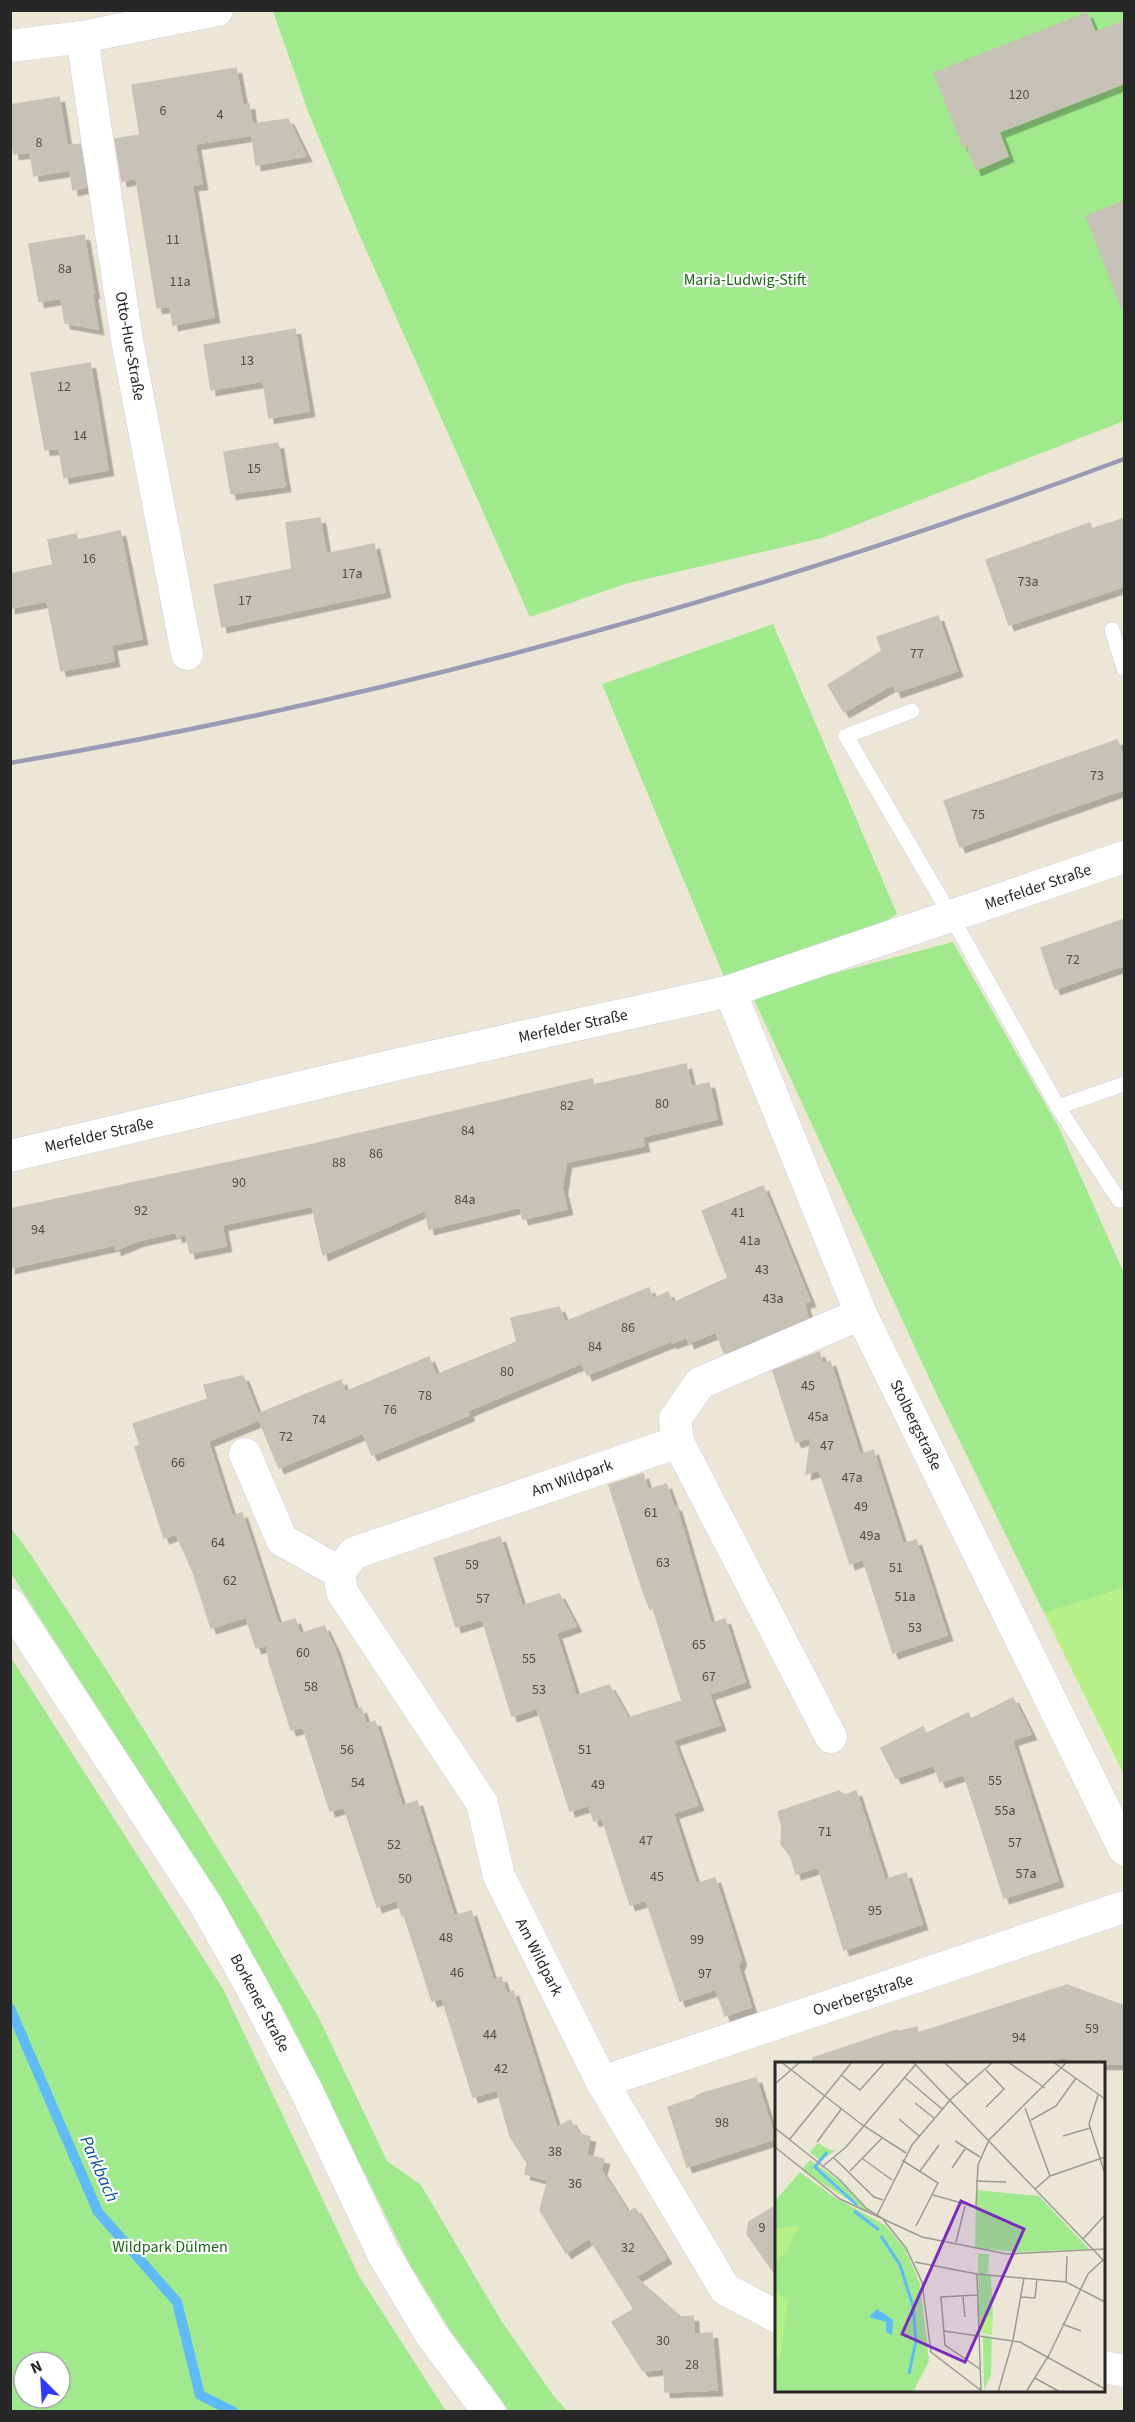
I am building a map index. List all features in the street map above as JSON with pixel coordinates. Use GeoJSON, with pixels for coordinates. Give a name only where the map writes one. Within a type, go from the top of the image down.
{"type":"FeatureCollection","features":[{"type":"Feature","properties":{"kind":"street"},"geometry":{"type":"LineString","coordinates":[[10,46],[82,37],[217,10]]}},
{"type":"Feature","properties":{"kind":"street","name":"Otto-Hue-Straße"},"geometry":{"type":"LineString","coordinates":[[82,37],[128,340],[187,654]]}},
{"type":"Feature","properties":{"kind":"street","name":"Merfelder Straße"},"geometry":{"type":"LineString","coordinates":[[10,1156],[399,1064],[730,991],[1125,857]]}},
{"type":"Feature","properties":{"kind":"street","name":"Stolbergstraße"},"geometry":{"type":"LineString","coordinates":[[730,991],[861,1314],[1125,1849]]}},
{"type":"Feature","properties":{"kind":"street"},"geometry":{"type":"LineString","coordinates":[[831,1737],[678,1442],[675,1419],[700,1383],[861,1314]]}},
{"type":"Feature","properties":{"kind":"street","name":"Am Wildpark"},"geometry":{"type":"LineString","coordinates":[[678,1442],[354,1553],[339,1572],[342,1592],[482,1803],[499,1876],[602,2082],[725,2289],[775,2315]]}},
{"type":"Feature","properties":{"kind":"street"},"geometry":{"type":"LineString","coordinates":[[245,1454],[282,1540],[339,1572]]}},
{"type":"Feature","properties":{"kind":"street","name":"Borkener Straße"},"geometry":{"type":"LineString","coordinates":[[10,1605],[206,1905],[306,2090],[383,2253],[431,2334],[489,2412]]}},
{"type":"Feature","properties":{"kind":"street","name":"Overbergstraße"},"geometry":{"type":"LineString","coordinates":[[602,2082],[1125,1907]]}},
{"type":"Feature","properties":{"kind":"street"},"geometry":{"type":"LineString","coordinates":[[1105,2367],[1125,2370]]}},
{"type":"Feature","properties":{"kind":"lane"},"geometry":{"type":"LineString","coordinates":[[1112,630],[1125,668]]}},
{"type":"Feature","properties":{"kind":"lane"},"geometry":{"type":"LineString","coordinates":[[912,711],[846,736],[951,916],[1058,1107],[1119,1200],[1125,1198]]}},
{"type":"Feature","properties":{"kind":"lane"},"geometry":{"type":"LineString","coordinates":[[1058,1107],[1125,1084]]}},
{"type":"Feature","properties":{"kind":"green space","name":"Maria-Ludwig-Stift"},"geometry":{"type":"Polygon","coordinates":[[[273,11],[1124,11],[1124,421],[822,538],[625,584],[530,617],[359,234],[309,114],[273,11]]]}},
{"type":"Feature","properties":{"kind":"green space"},"geometry":{"type":"Polygon","coordinates":[[[773,624],[897,914],[816,962],[730,991],[602,684],[773,624]]]}},
{"type":"Feature","properties":{"kind":"green space"},"geometry":{"type":"Polygon","coordinates":[[[953,942],[1059,1128],[1124,1273],[1124,1588],[1044,1613],[937,1395],[752,995],[953,942]]]}},
{"type":"Feature","properties":{"kind":"green space"},"geometry":{"type":"Polygon","coordinates":[[[10,1527],[111,1677],[255,1908],[319,2018],[387,2161],[421,2185],[502,2322],[553,2395],[567,2411],[509,2411],[452,2333],[410,2265],[284,2010],[226,1908],[11,1573],[10,1527]]]}},
{"type":"Feature","properties":{"kind":"green space"},"geometry":{"type":"Polygon","coordinates":[[[1124,1588],[1124,1775],[1044,1613],[1124,1588]]]}},
{"type":"Feature","properties":{"kind":"green space","name":"Wildpark Dülmen"},"geometry":{"type":"Polygon","coordinates":[[[10,1656],[223,1989],[359,2276],[446,2411],[11,2411],[10,1656]]]}},
{"type":"Feature","properties":{"kind":"building"},"geometry":{"type":"Polygon","coordinates":[[[1087,13],[1095,32],[1125,21],[1125,83],[999,132],[1008,156],[976,170],[967,145],[963,146],[934,73],[1087,13]]]}},
{"type":"Feature","properties":{"kind":"building"},"geometry":{"type":"Polygon","coordinates":[[[236,68],[243,106],[249,104],[252,124],[288,119],[306,156],[256,165],[252,135],[195,144],[202,184],[192,185],[214,317],[173,325],[170,306],[157,308],[136,178],[122,181],[115,139],[140,135],[132,85],[236,68]]]}},
{"type":"Feature","properties":{"kind":"building"},"geometry":{"type":"Polygon","coordinates":[[[59,97],[67,146],[80,144],[86,187],[73,190],[70,170],[34,176],[30,152],[14,154],[10,133],[10,105],[59,97]]]}},
{"type":"Feature","properties":{"kind":"building"},"geometry":{"type":"Polygon","coordinates":[[[1125,201],[1125,309],[1122,309],[1086,216],[1125,201]]]}},
{"type":"Feature","properties":{"kind":"building"},"geometry":{"type":"Polygon","coordinates":[[[84,235],[98,329],[65,323],[61,298],[39,302],[29,244],[84,235]]]}},
{"type":"Feature","properties":{"kind":"building"},"geometry":{"type":"Polygon","coordinates":[[[295,329],[309,411],[269,418],[263,381],[211,390],[204,345],[295,329]]]}},
{"type":"Feature","properties":{"kind":"building"},"geometry":{"type":"Polygon","coordinates":[[[90,363],[108,470],[64,478],[59,448],[45,450],[31,373],[90,363]]]}},
{"type":"Feature","properties":{"kind":"building"},"geometry":{"type":"Polygon","coordinates":[[[278,443],[285,486],[231,494],[224,452],[278,443]]]}},
{"type":"Feature","properties":{"kind":"building"},"geometry":{"type":"Polygon","coordinates":[[[320,518],[326,554],[374,544],[385,592],[222,627],[214,585],[292,569],[286,523],[320,518]]]}},
{"type":"Feature","properties":{"kind":"building"},"geometry":{"type":"Polygon","coordinates":[[[1125,518],[1125,586],[1009,625],[986,560],[1090,523],[1092,529],[1125,518]]]}},
{"type":"Feature","properties":{"kind":"building"},"geometry":{"type":"Polygon","coordinates":[[[120,531],[142,639],[111,645],[114,661],[61,671],[47,601],[10,608],[10,574],[53,565],[48,540],[76,534],[78,540],[120,531]]]}},
{"type":"Feature","properties":{"kind":"building"},"geometry":{"type":"Polygon","coordinates":[[[938,616],[957,671],[896,692],[893,684],[844,712],[828,685],[882,651],[877,637],[938,616]]]}},
{"type":"Feature","properties":{"kind":"building"},"geometry":{"type":"Polygon","coordinates":[[[1117,740],[1125,762],[1125,789],[960,847],[944,801],[1117,740]]]}},
{"type":"Feature","properties":{"kind":"building"},"geometry":{"type":"Polygon","coordinates":[[[1125,919],[1125,965],[1055,989],[1041,948],[1125,919]]]}},
{"type":"Feature","properties":{"kind":"building"},"geometry":{"type":"Polygon","coordinates":[[[686,1064],[691,1087],[709,1083],[717,1119],[642,1137],[644,1146],[566,1162],[562,1189],[567,1209],[523,1219],[520,1207],[429,1229],[425,1210],[323,1255],[312,1206],[222,1225],[226,1246],[190,1253],[186,1234],[177,1237],[176,1232],[137,1241],[116,1250],[115,1245],[10,1268],[10,1209],[314,1144],[592,1079],[594,1085],[686,1064]]]}},
{"type":"Feature","properties":{"kind":"building"},"geometry":{"type":"Polygon","coordinates":[[[763,1186],[810,1301],[804,1303],[808,1317],[724,1353],[716,1332],[689,1343],[687,1337],[672,1343],[671,1341],[587,1375],[582,1363],[467,1411],[469,1415],[372,1455],[363,1433],[279,1468],[259,1420],[208,1441],[232,1516],[242,1513],[278,1624],[295,1619],[300,1634],[324,1626],[335,1649],[355,1710],[361,1708],[366,1724],[375,1721],[402,1806],[417,1801],[454,1916],[471,1911],[493,1980],[501,1977],[507,1994],[513,1991],[557,2128],[570,2120],[579,2134],[590,2137],[586,2155],[604,2159],[601,2170],[628,2213],[635,2208],[666,2258],[635,2277],[681,2317],[693,2316],[694,2334],[712,2333],[717,2390],[665,2392],[664,2369],[643,2371],[612,2322],[634,2309],[589,2238],[566,2253],[540,2210],[548,2180],[525,2174],[527,2163],[510,2136],[497,2090],[473,2097],[442,1998],[432,2001],[397,1900],[377,1907],[344,1807],[330,1811],[303,1727],[291,1730],[269,1661],[267,1645],[256,1648],[246,1617],[211,1628],[193,1572],[176,1534],[164,1538],[135,1447],[140,1445],[133,1424],[208,1399],[204,1385],[243,1376],[258,1414],[341,1380],[345,1392],[429,1357],[436,1375],[517,1342],[511,1318],[559,1307],[565,1322],[649,1288],[653,1299],[668,1292],[673,1303],[728,1278],[702,1211],[763,1186]]]}},
{"type":"Feature","properties":{"kind":"building"},"geometry":{"type":"Polygon","coordinates":[[[819,1352],[823,1364],[830,1361],[860,1455],[873,1450],[903,1544],[916,1540],[947,1635],[893,1653],[863,1559],[850,1564],[819,1470],[806,1474],[811,1437],[796,1442],[773,1371],[819,1352]]]}},
{"type":"Feature","properties":{"kind":"building"},"geometry":{"type":"Polygon","coordinates":[[[643,1474],[648,1490],[666,1484],[674,1507],[676,1506],[711,1624],[725,1619],[745,1682],[709,1694],[720,1725],[673,1740],[698,1805],[673,1813],[696,1884],[715,1878],[741,1960],[738,1966],[751,2007],[725,2016],[716,1989],[680,2001],[646,1900],[630,1905],[602,1818],[594,1821],[589,1805],[570,1811],[537,1708],[512,1716],[482,1619],[456,1627],[434,1558],[500,1537],[522,1606],[559,1594],[576,1626],[556,1633],[576,1696],[609,1685],[628,1718],[682,1701],[653,1608],[650,1609],[644,1594],[609,1485],[643,1474]]]}},
{"type":"Feature","properties":{"kind":"building"},"geometry":{"type":"Polygon","coordinates":[[[1013,1698],[1031,1734],[1012,1740],[1058,1881],[1004,1898],[964,1774],[940,1782],[934,1765],[896,1778],[881,1748],[923,1727],[926,1734],[968,1713],[971,1719],[1013,1698]]]}},
{"type":"Feature","properties":{"kind":"building"},"geometry":{"type":"Polygon","coordinates":[[[839,1791],[845,1795],[856,1791],[885,1880],[906,1873],[922,1924],[844,1950],[818,1867],[796,1874],[791,1857],[781,1844],[782,1826],[778,1812],[839,1791]]]}},
{"type":"Feature","properties":{"kind":"building"},"geometry":{"type":"Polygon","coordinates":[[[1067,1985],[1125,2006],[1125,2064],[1074,2062],[1064,2057],[1050,2062],[814,2062],[813,2058],[897,2030],[898,2032],[917,2027],[918,2033],[1067,1985]]]}},
{"type":"Feature","properties":{"kind":"building"},"geometry":{"type":"Polygon","coordinates":[[[756,2078],[775,2139],[687,2167],[668,2107],[696,2098],[703,2093],[756,2078]]]}},
{"type":"Feature","properties":{"kind":"building"},"geometry":{"type":"Polygon","coordinates":[[[775,2206],[775,2274],[747,2234],[749,2222],[775,2206]]]}},
{"type":"Feature","properties":{"kind":"waterway","name":"Parkbach"},"geometry":{"type":"LineString","coordinates":[[10,2008],[98,2212],[177,2302],[200,2395],[234,2412]]}},
{"type":"Feature","properties":{"kind":"railway"},"geometry":{"type":"LineString","coordinates":[[10,763],[152,737],[294,707],[435,674],[574,637],[851,554],[1124,459]]}}]}
